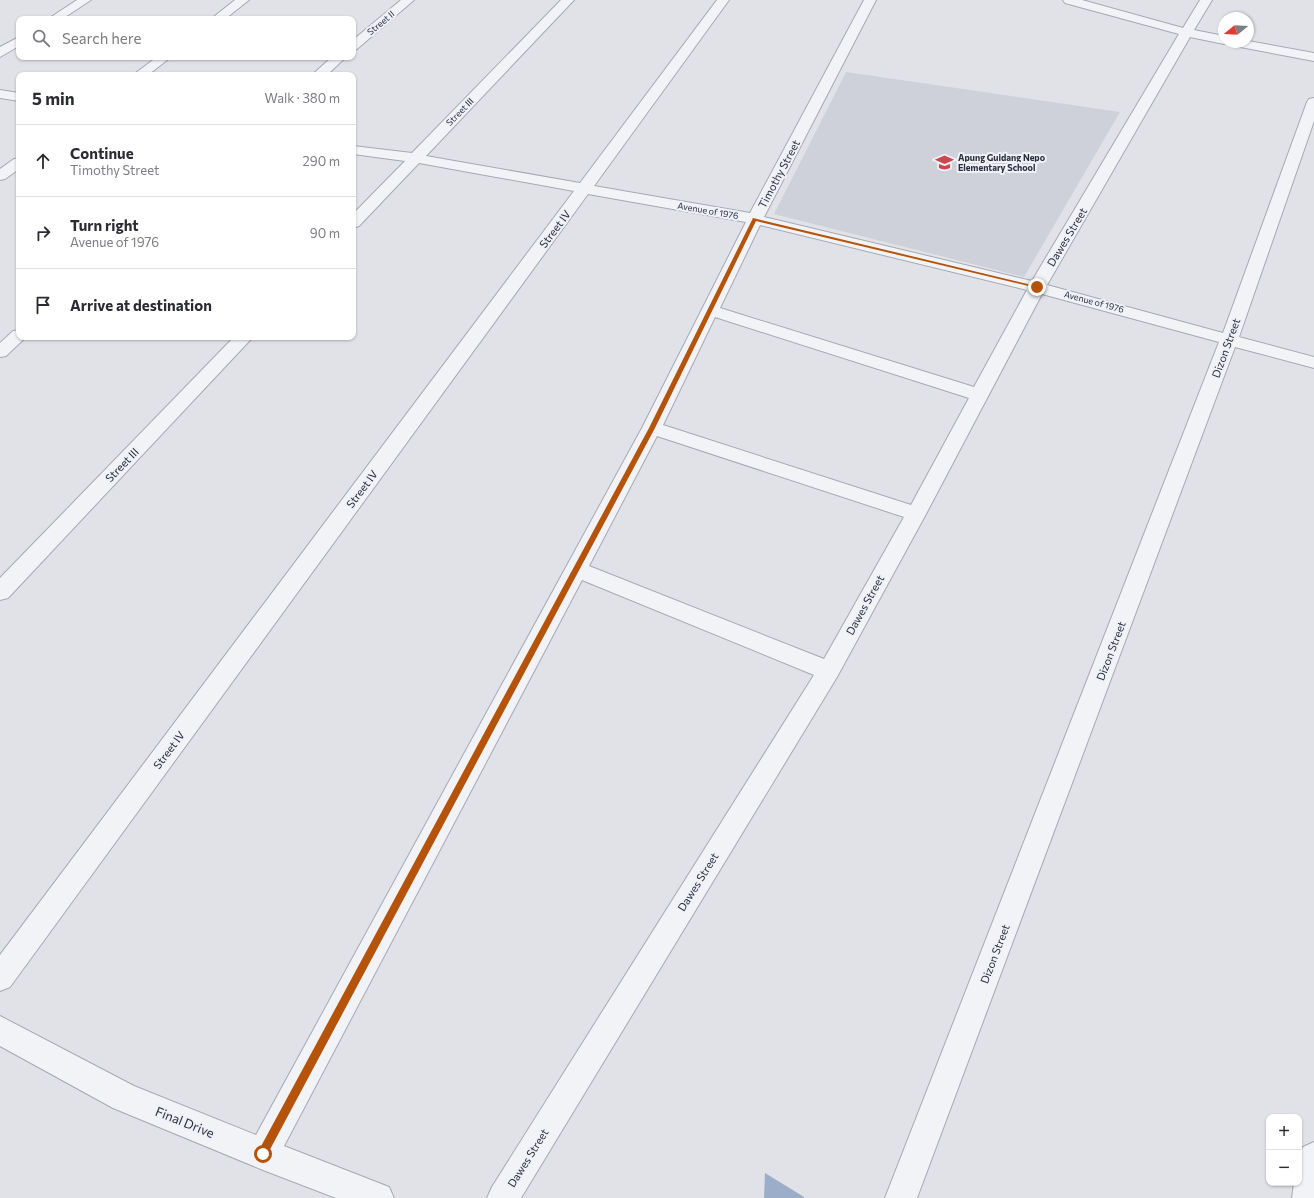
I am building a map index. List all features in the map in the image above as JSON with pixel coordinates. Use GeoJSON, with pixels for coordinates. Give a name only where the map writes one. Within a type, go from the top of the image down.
{"type":"FeatureCollection","features":[{"type":"Feature","properties":{"kind":"street"},"geometry":{"type":"LineString","coordinates":[[59,16],[85,0]]}},
{"type":"Feature","properties":{"kind":"street"},"geometry":{"type":"LineString","coordinates":[[221,16],[243,0]]}},
{"type":"Feature","properties":{"kind":"street","name":"Street II"},"geometry":{"type":"LineString","coordinates":[[356,43],[408,0]]}},
{"type":"Feature","properties":{"kind":"street","name":"Street III"},"geometry":{"type":"LineString","coordinates":[[356,220],[568,0]]}},
{"type":"Feature","properties":{"kind":"street","name":"Street IV"},"geometry":{"type":"LineString","coordinates":[[0,978],[723,0]]}},
{"type":"Feature","properties":{"kind":"street","name":"Timothy Street"},"geometry":{"type":"LineString","coordinates":[[263,1154],[652,428],[755,219],[870,0]]}},
{"type":"Feature","properties":{"kind":"street"},"geometry":{"type":"LineString","coordinates":[[1069,0],[1188,33],[1218,39]]}},
{"type":"Feature","properties":{"kind":"street","name":"Dawes Street"},"geometry":{"type":"LineString","coordinates":[[503,1198],[829,670],[916,514],[1037,287],[1188,33],[1206,0]]}},
{"type":"Feature","properties":{"kind":"street"},"geometry":{"type":"LineString","coordinates":[[0,53],[16,43]]}},
{"type":"Feature","properties":{"kind":"street"},"geometry":{"type":"LineString","coordinates":[[1254,46],[1314,57]]}},
{"type":"Feature","properties":{"kind":"street"},"geometry":{"type":"LineString","coordinates":[[144,72],[161,60]]}},
{"type":"Feature","properties":{"kind":"street"},"geometry":{"type":"LineString","coordinates":[[322,72],[336,60]]}},
{"type":"Feature","properties":{"kind":"street"},"geometry":{"type":"LineString","coordinates":[[0,94],[16,97]]}},
{"type":"Feature","properties":{"kind":"street","name":"Dizon Street"},"geometry":{"type":"LineString","coordinates":[[902,1198],[1230,340],[1314,102]]}},
{"type":"Feature","properties":{"kind":"street","name":"Avenue of 1976"},"geometry":{"type":"LineString","coordinates":[[356,150],[415,158],[755,219],[1037,287],[1314,363]]}},
{"type":"Feature","properties":{"kind":"street"},"geometry":{"type":"LineString","coordinates":[[0,176],[16,164]]}},
{"type":"Feature","properties":{"kind":"street"},"geometry":{"type":"LineString","coordinates":[[710,310],[979,395]]}},
{"type":"Feature","properties":{"kind":"street"},"geometry":{"type":"LineString","coordinates":[[0,352],[16,338]]}},
{"type":"Feature","properties":{"kind":"street","name":"Street III"},"geometry":{"type":"LineString","coordinates":[[0,592],[241,340]]}},
{"type":"Feature","properties":{"kind":"street"},"geometry":{"type":"LineString","coordinates":[[652,428],[916,514]]}},
{"type":"Feature","properties":{"kind":"street"},"geometry":{"type":"LineString","coordinates":[[576,569],[829,670]]}},
{"type":"Feature","properties":{"kind":"street","name":"Final Drive"},"geometry":{"type":"LineString","coordinates":[[0,1030],[124,1097],[263,1154],[378,1198]]}},
{"type":"Feature","properties":{"kind":"street"},"geometry":{"type":"LineString","coordinates":[[1308,1198],[1314,1158]]}},
{"type":"Feature","properties":{"kind":"shaded area","name":"Apung Guidang Nepo Elementary School"},"geometry":{"type":"Polygon","coordinates":[[[846,72],[1120,112],[1024,277],[774,214],[846,72]]]}},
{"type":"Feature","properties":{"kind":"water"},"geometry":{"type":"Polygon","coordinates":[[[765,1173],[804,1197],[804,1198],[764,1198],[765,1173]]]}},
{"type":"Feature","properties":{"kind":"place","name":"Apung Guidang Nepo Elementary School"},"geometry":{"type":"Point","coordinates":[945,163]}},
{"type":"Feature","properties":{"kind":"route"},"geometry":{"type":"LineString","coordinates":[[263,1154],[652,428],[755,219],[1037,287]]}}]}
